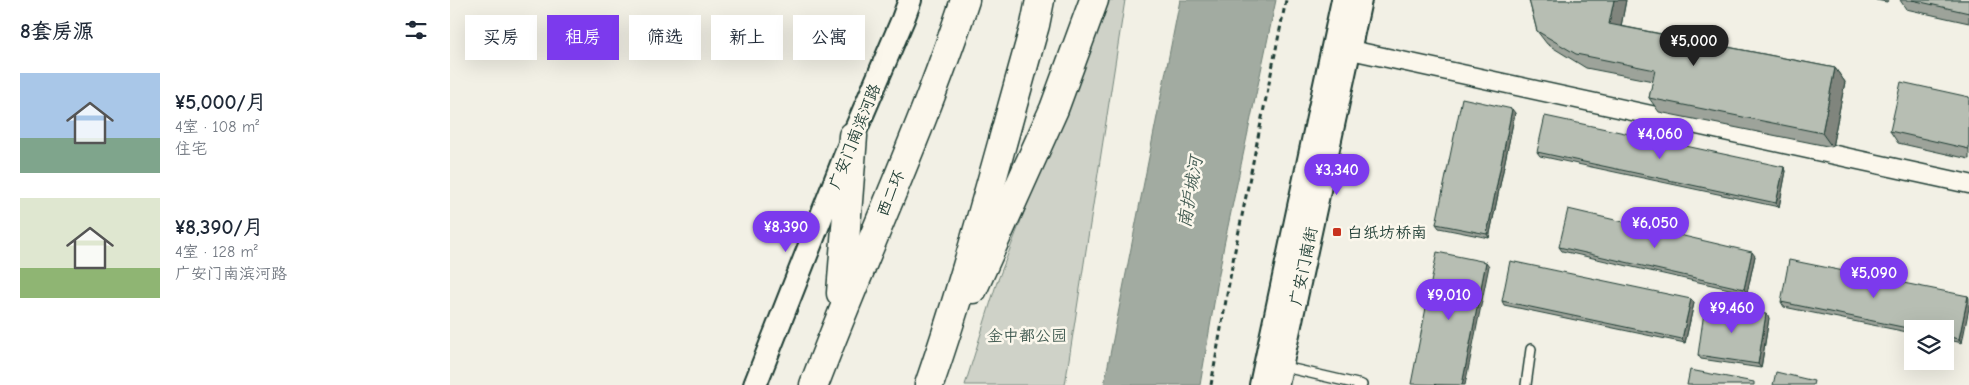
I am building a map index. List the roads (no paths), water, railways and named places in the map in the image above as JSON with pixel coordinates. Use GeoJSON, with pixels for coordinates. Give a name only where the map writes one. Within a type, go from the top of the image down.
{"type":"FeatureCollection","features":[{"type":"Feature","properties":{"kind":"highway","name":"西二环"},"geometry":{"type":"LineString","coordinates":[[814,385],[838,320],[946,57],[965,0]]}},
{"type":"Feature","properties":{"kind":"highway"},"geometry":{"type":"LineString","coordinates":[[929,385],[941,351],[996,163],[1040,0]]}},
{"type":"Feature","properties":{"kind":"highway"},"geometry":{"type":"LineString","coordinates":[[941,351],[982,272],[1054,109],[1094,0]]}},
{"type":"Feature","properties":{"kind":"highway"},"geometry":{"type":"LineString","coordinates":[[838,320],[853,136]]}},
{"type":"Feature","properties":{"kind":"street","name":"广安门南滨河路"},"geometry":{"type":"LineString","coordinates":[[754,385],[853,136],[910,0]]}},
{"type":"Feature","properties":{"kind":"street","name":"广安门南街"},"geometry":{"type":"LineString","coordinates":[[1342,48],[1344,0]]}},
{"type":"Feature","properties":{"kind":"street","name":"广安门南街"},"geometry":{"type":"LineString","coordinates":[[1261,385],[1274,371],[1342,48],[1360,0]]}},
{"type":"Feature","properties":{"kind":"street"},"geometry":{"type":"LineString","coordinates":[[1342,48],[1969,184]]}},
{"type":"Feature","properties":{"kind":"lane"},"geometry":{"type":"LineString","coordinates":[[1526,385],[1531,349]]}},
{"type":"Feature","properties":{"kind":"lane"},"geometry":{"type":"LineString","coordinates":[[1274,371],[1362,385]]}},
{"type":"Feature","properties":{"kind":"water","name":"南护城河"},"geometry":{"type":"Polygon","coordinates":[[[1180,0],[1276,0],[1224,245],[1200,385],[1104,385],[1180,0]]]}},
{"type":"Feature","properties":{"kind":"place","name":"白纸坊桥南"},"geometry":{"type":"Point","coordinates":[1337,232]}},
{"type":"Feature","properties":{"kind":"park label","name":"金中都公园"},"geometry":{"type":"Point","coordinates":[1027,335]}}]}
